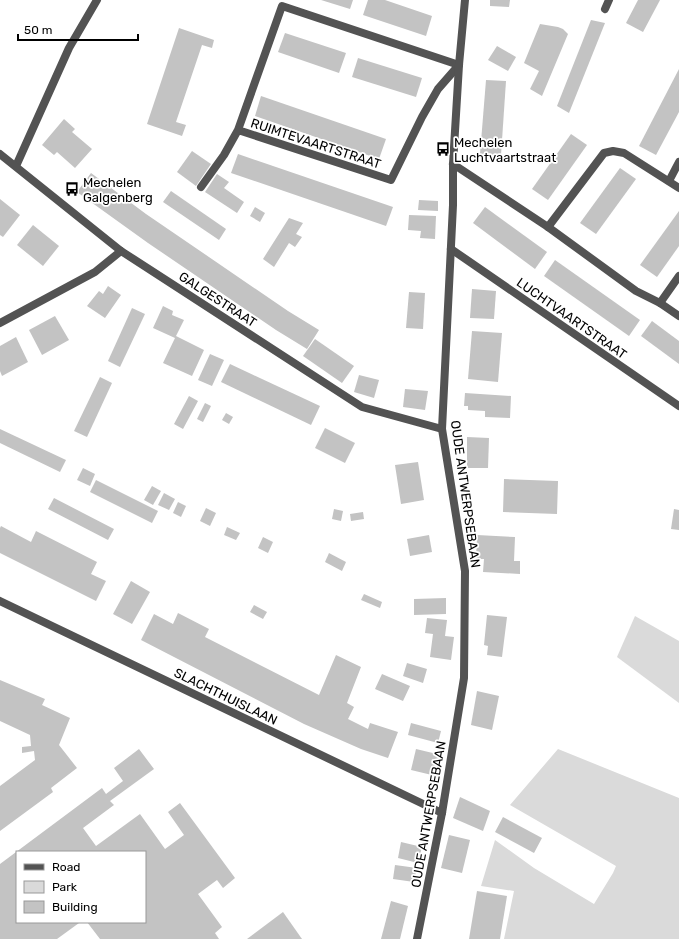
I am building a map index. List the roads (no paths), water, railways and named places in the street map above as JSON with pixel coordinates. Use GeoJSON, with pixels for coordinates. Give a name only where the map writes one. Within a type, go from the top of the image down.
{"type":"FeatureCollection","features":[{"type":"Feature","properties":{"kind":"street"},"geometry":{"type":"LineString","coordinates":[[16,166],[69,48],[97,0]]}},
{"type":"Feature","properties":{"kind":"street","name":"OUDE ANTWERPSEBAAN"},"geometry":{"type":"LineString","coordinates":[[417,939],[442,813],[464,678],[465,571],[442,430],[453,205],[453,164],[459,65],[465,0]]}},
{"type":"Feature","properties":{"kind":"street"},"geometry":{"type":"LineString","coordinates":[[605,9],[609,0]]}},
{"type":"Feature","properties":{"kind":"street","name":"RUIMTEVAARTSTRAAT"},"geometry":{"type":"LineString","coordinates":[[201,187],[224,156],[238,130],[282,6],[459,65],[438,89],[422,117],[391,180],[238,130]]}},
{"type":"Feature","properties":{"kind":"street"},"geometry":{"type":"LineString","coordinates":[[548,227],[604,153],[613,151],[624,153],[679,188]]}},
{"type":"Feature","properties":{"kind":"street","name":"GALGESTRAAT"},"geometry":{"type":"LineString","coordinates":[[0,154],[121,251],[362,407],[442,430]]}},
{"type":"Feature","properties":{"kind":"street"},"geometry":{"type":"LineString","coordinates":[[669,181],[679,162]]}},
{"type":"Feature","properties":{"kind":"street"},"geometry":{"type":"LineString","coordinates":[[453,164],[548,227],[636,291],[660,303],[679,316]]}},
{"type":"Feature","properties":{"kind":"street","name":"LUCHTVAARTSTRAAT"},"geometry":{"type":"LineString","coordinates":[[451,249],[679,406]]}},
{"type":"Feature","properties":{"kind":"street"},"geometry":{"type":"LineString","coordinates":[[0,323],[96,272],[121,251]]}},
{"type":"Feature","properties":{"kind":"street"},"geometry":{"type":"LineString","coordinates":[[660,303],[679,276]]}},
{"type":"Feature","properties":{"kind":"street","name":"SLACHTHUISLAAN"},"geometry":{"type":"LineString","coordinates":[[0,601],[442,813]]}},
{"type":"Feature","properties":{"kind":"place","name":"Mechelen Luchtvaartstraat"},"geometry":{"type":"Point","coordinates":[443,149]}},
{"type":"Feature","properties":{"kind":"place","name":"Mechelen Galgenberg"},"geometry":{"type":"Point","coordinates":[72,189]}}]}
